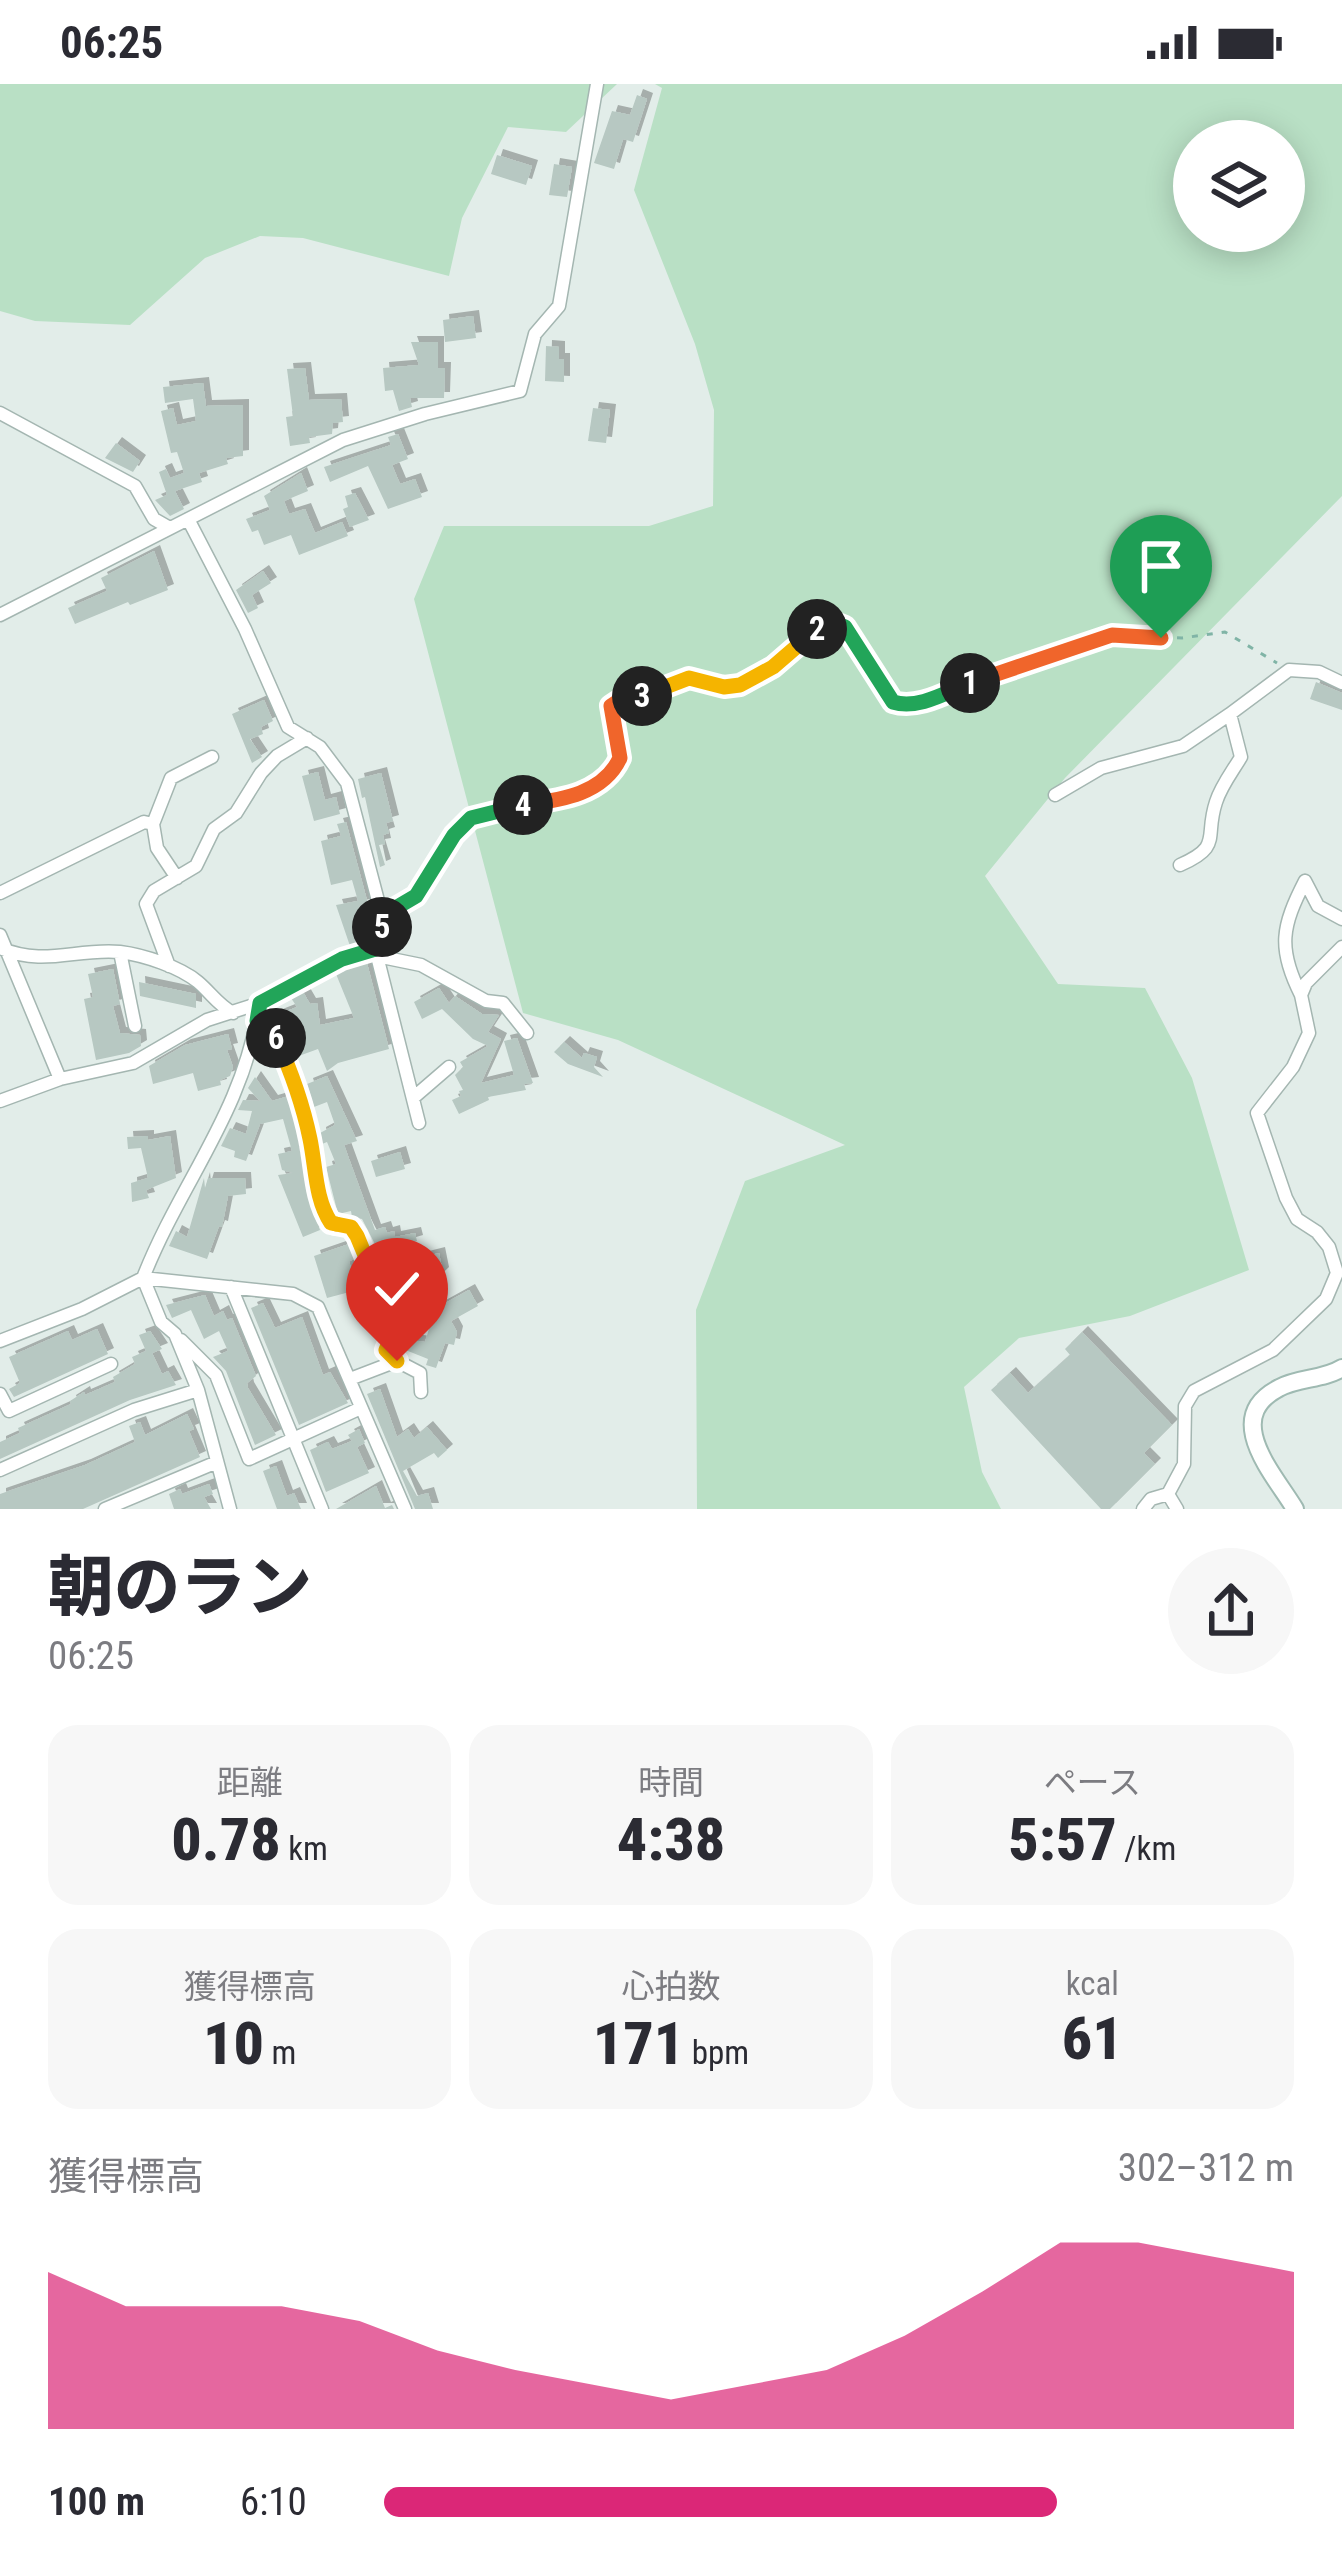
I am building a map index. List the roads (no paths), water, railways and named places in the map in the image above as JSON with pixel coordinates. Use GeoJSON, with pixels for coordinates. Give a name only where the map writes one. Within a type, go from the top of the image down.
{"type":"FeatureCollection","features":[{"type":"Feature","properties":{"kind":"main road"},"geometry":{"type":"LineString","coordinates":[[1297,1508],[1256,1445],[1251,1425],[1254,1415],[1277,1388],[1342,1368]]}},
{"type":"Feature","properties":{"kind":"street"},"geometry":{"type":"LineString","coordinates":[[0,614],[344,440],[520,391],[535,334],[559,307],[597,84]]}},
{"type":"Feature","properties":{"kind":"street"},"geometry":{"type":"LineString","coordinates":[[0,413],[135,486],[154,519],[168,527]]}},
{"type":"Feature","properties":{"kind":"street"},"geometry":{"type":"LineString","coordinates":[[188,519],[245,629],[288,727],[320,747],[347,783],[382,916],[380,951],[419,1123]]}},
{"type":"Feature","properties":{"kind":"street"},"geometry":{"type":"LineString","coordinates":[[1055,795],[1101,768],[1183,746],[1289,670],[1319,672],[1342,683]]}},
{"type":"Feature","properties":{"kind":"street"},"geometry":{"type":"LineString","coordinates":[[1180,866],[1206,852],[1213,839],[1219,795],[1241,757],[1230,714]]}},
{"type":"Feature","properties":{"kind":"street"},"geometry":{"type":"LineString","coordinates":[[169,967],[146,904],[154,891],[196,866],[214,829],[236,813],[261,773],[307,738]]}},
{"type":"Feature","properties":{"kind":"street"},"geometry":{"type":"LineString","coordinates":[[177,878],[157,848],[153,824],[171,778],[212,757]]}},
{"type":"Feature","properties":{"kind":"street"},"geometry":{"type":"LineString","coordinates":[[0,893],[144,822],[153,824]]}},
{"type":"Feature","properties":{"kind":"street"},"geometry":{"type":"LineString","coordinates":[[1144,1509],[1151,1499],[1168,1494],[1184,1465],[1185,1406],[1194,1391],[1273,1350],[1333,1290],[1337,1273],[1329,1247],[1297,1219],[1257,1113],[1293,1067],[1309,1033],[1283,938],[1305,880],[1318,906],[1342,919]]}},
{"type":"Feature","properties":{"kind":"street"},"geometry":{"type":"LineString","coordinates":[[0,935],[60,1079]]}},
{"type":"Feature","properties":{"kind":"street"},"geometry":{"type":"LineString","coordinates":[[1301,995],[1342,947]]}},
{"type":"Feature","properties":{"kind":"street"},"geometry":{"type":"LineString","coordinates":[[3,949],[31,959],[120,952],[198,982],[218,1005],[233,1013]]}},
{"type":"Feature","properties":{"kind":"street"},"geometry":{"type":"LineString","coordinates":[[0,1101],[60,1079],[133,1063],[207,1020],[260,1003],[342,959],[380,951],[422,965],[485,1001],[503,1003],[527,1033]]}},
{"type":"Feature","properties":{"kind":"street"},"geometry":{"type":"LineString","coordinates":[[120,952],[136,1026]]}},
{"type":"Feature","properties":{"kind":"street"},"geometry":{"type":"LineString","coordinates":[[260,1003],[234,1101],[143,1278],[161,1322],[216,1375],[249,1460],[361,1408]]}},
{"type":"Feature","properties":{"kind":"street"},"geometry":{"type":"LineString","coordinates":[[257,1021],[276,1037],[291,1070],[310,1136],[322,1210],[331,1223],[351,1227],[384,1301],[398,1320],[386,1350],[420,1373],[421,1392]]}},
{"type":"Feature","properties":{"kind":"street"},"geometry":{"type":"LineString","coordinates":[[413,1097],[449,1067]]}},
{"type":"Feature","properties":{"kind":"street"},"geometry":{"type":"LineString","coordinates":[[0,1340],[82,1309],[143,1278],[293,1294],[318,1307],[405,1509]]}},
{"type":"Feature","properties":{"kind":"street"},"geometry":{"type":"LineString","coordinates":[[231,1287],[322,1509]]}},
{"type":"Feature","properties":{"kind":"street"},"geometry":{"type":"LineString","coordinates":[[176,1334],[198,1390],[230,1509]]}},
{"type":"Feature","properties":{"kind":"street"},"geometry":{"type":"LineString","coordinates":[[350,1379],[397,1361]]}},
{"type":"Feature","properties":{"kind":"street"},"geometry":{"type":"LineString","coordinates":[[0,1394],[5,1413],[111,1364]]}},
{"type":"Feature","properties":{"kind":"street"},"geometry":{"type":"LineString","coordinates":[[0,1470],[77,1433],[198,1390]]}},
{"type":"Feature","properties":{"kind":"street"},"geometry":{"type":"LineString","coordinates":[[105,1509],[217,1462]]}},
{"type":"Feature","properties":{"kind":"street"},"geometry":{"type":"LineString","coordinates":[[1168,1494],[1177,1509]]}}]}
